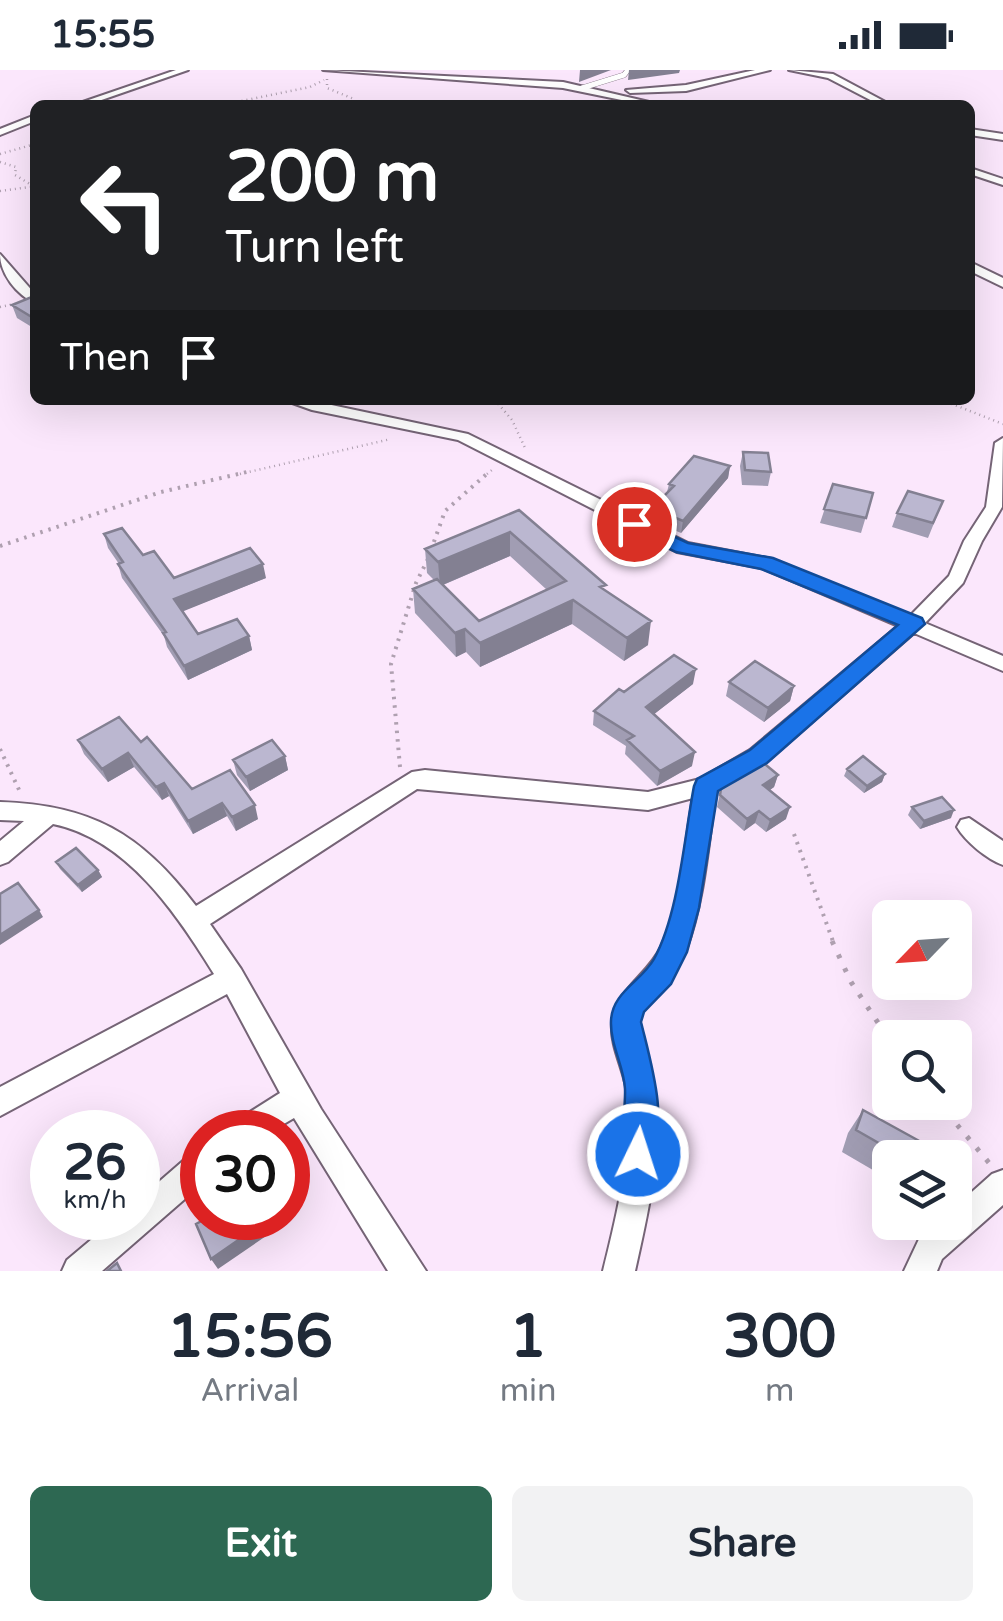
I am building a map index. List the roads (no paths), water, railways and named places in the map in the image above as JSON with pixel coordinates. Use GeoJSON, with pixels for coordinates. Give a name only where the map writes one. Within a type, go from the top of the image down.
{"type":"FeatureCollection","features":[{"type":"Feature","properties":{"kind":"street"},"geometry":{"type":"LineString","coordinates":[[93,100],[184,70]]}},
{"type":"Feature","properties":{"kind":"street"},"geometry":{"type":"LineString","coordinates":[[598,90],[670,90],[766,70]]}},
{"type":"Feature","properties":{"kind":"street"},"geometry":{"type":"LineString","coordinates":[[793,70],[824,74],[879,100]]}},
{"type":"Feature","properties":{"kind":"street"},"geometry":{"type":"LineString","coordinates":[[327,74],[582,88],[638,100]]}},
{"type":"Feature","properties":{"kind":"street"},"geometry":{"type":"LineString","coordinates":[[670,90],[670,100]]}},
{"type":"Feature","properties":{"kind":"street"},"geometry":{"type":"LineString","coordinates":[[0,132],[30,120]]}},
{"type":"Feature","properties":{"kind":"street"},"geometry":{"type":"LineString","coordinates":[[975,133],[1003,137]]}},
{"type":"Feature","properties":{"kind":"street"},"geometry":{"type":"LineString","coordinates":[[975,173],[1003,182]]}},
{"type":"Feature","properties":{"kind":"street"},"geometry":{"type":"LineString","coordinates":[[0,258],[10,268],[14,282],[30,295]]}},
{"type":"Feature","properties":{"kind":"street"},"geometry":{"type":"LineString","coordinates":[[975,269],[1003,283]]}},
{"type":"Feature","properties":{"kind":"street"},"geometry":{"type":"LineString","coordinates":[[307,405],[337,414],[435,428],[508,458],[683,548],[766,563],[1003,664]]}},
{"type":"Feature","properties":{"kind":"street"},"geometry":{"type":"LineString","coordinates":[[195,920],[400,786],[426,779],[648,801],[706,786],[758,756],[914,624],[957,579],[994,508],[1003,444]]}},
{"type":"Feature","properties":{"kind":"street"},"geometry":{"type":"LineString","coordinates":[[994,508],[1003,527]]}},
{"type":"Feature","properties":{"kind":"street"},"geometry":{"type":"LineString","coordinates":[[619,1271],[642,1122],[641,1086],[626,1022],[630,1005],[661,975],[672,952],[685,908],[706,786]]}},
{"type":"Feature","properties":{"kind":"street"},"geometry":{"type":"LineString","coordinates":[[0,811],[40,813],[100,832],[152,872],[195,920],[299,1098],[399,1260],[410,1271]]}},
{"type":"Feature","properties":{"kind":"street"},"geometry":{"type":"LineString","coordinates":[[0,855],[40,813]]}},
{"type":"Feature","properties":{"kind":"street"},"geometry":{"type":"LineString","coordinates":[[969,827],[1003,854]]}},
{"type":"Feature","properties":{"kind":"street"},"geometry":{"type":"LineString","coordinates":[[0,1102],[232,978]]}},
{"type":"Feature","properties":{"kind":"street"},"geometry":{"type":"LineString","coordinates":[[280,1110],[299,1098]]}},
{"type":"Feature","properties":{"kind":"street"},"geometry":{"type":"LineString","coordinates":[[920,1271],[931,1248],[998,1176]]}},
{"type":"Feature","properties":{"kind":"street"},"geometry":{"type":"LineString","coordinates":[[78,1271],[180,1184]]}},
{"type":"Feature","properties":{"kind":"lane"},"geometry":{"type":"LineString","coordinates":[[582,88],[624,75],[628,70]]}}]}
